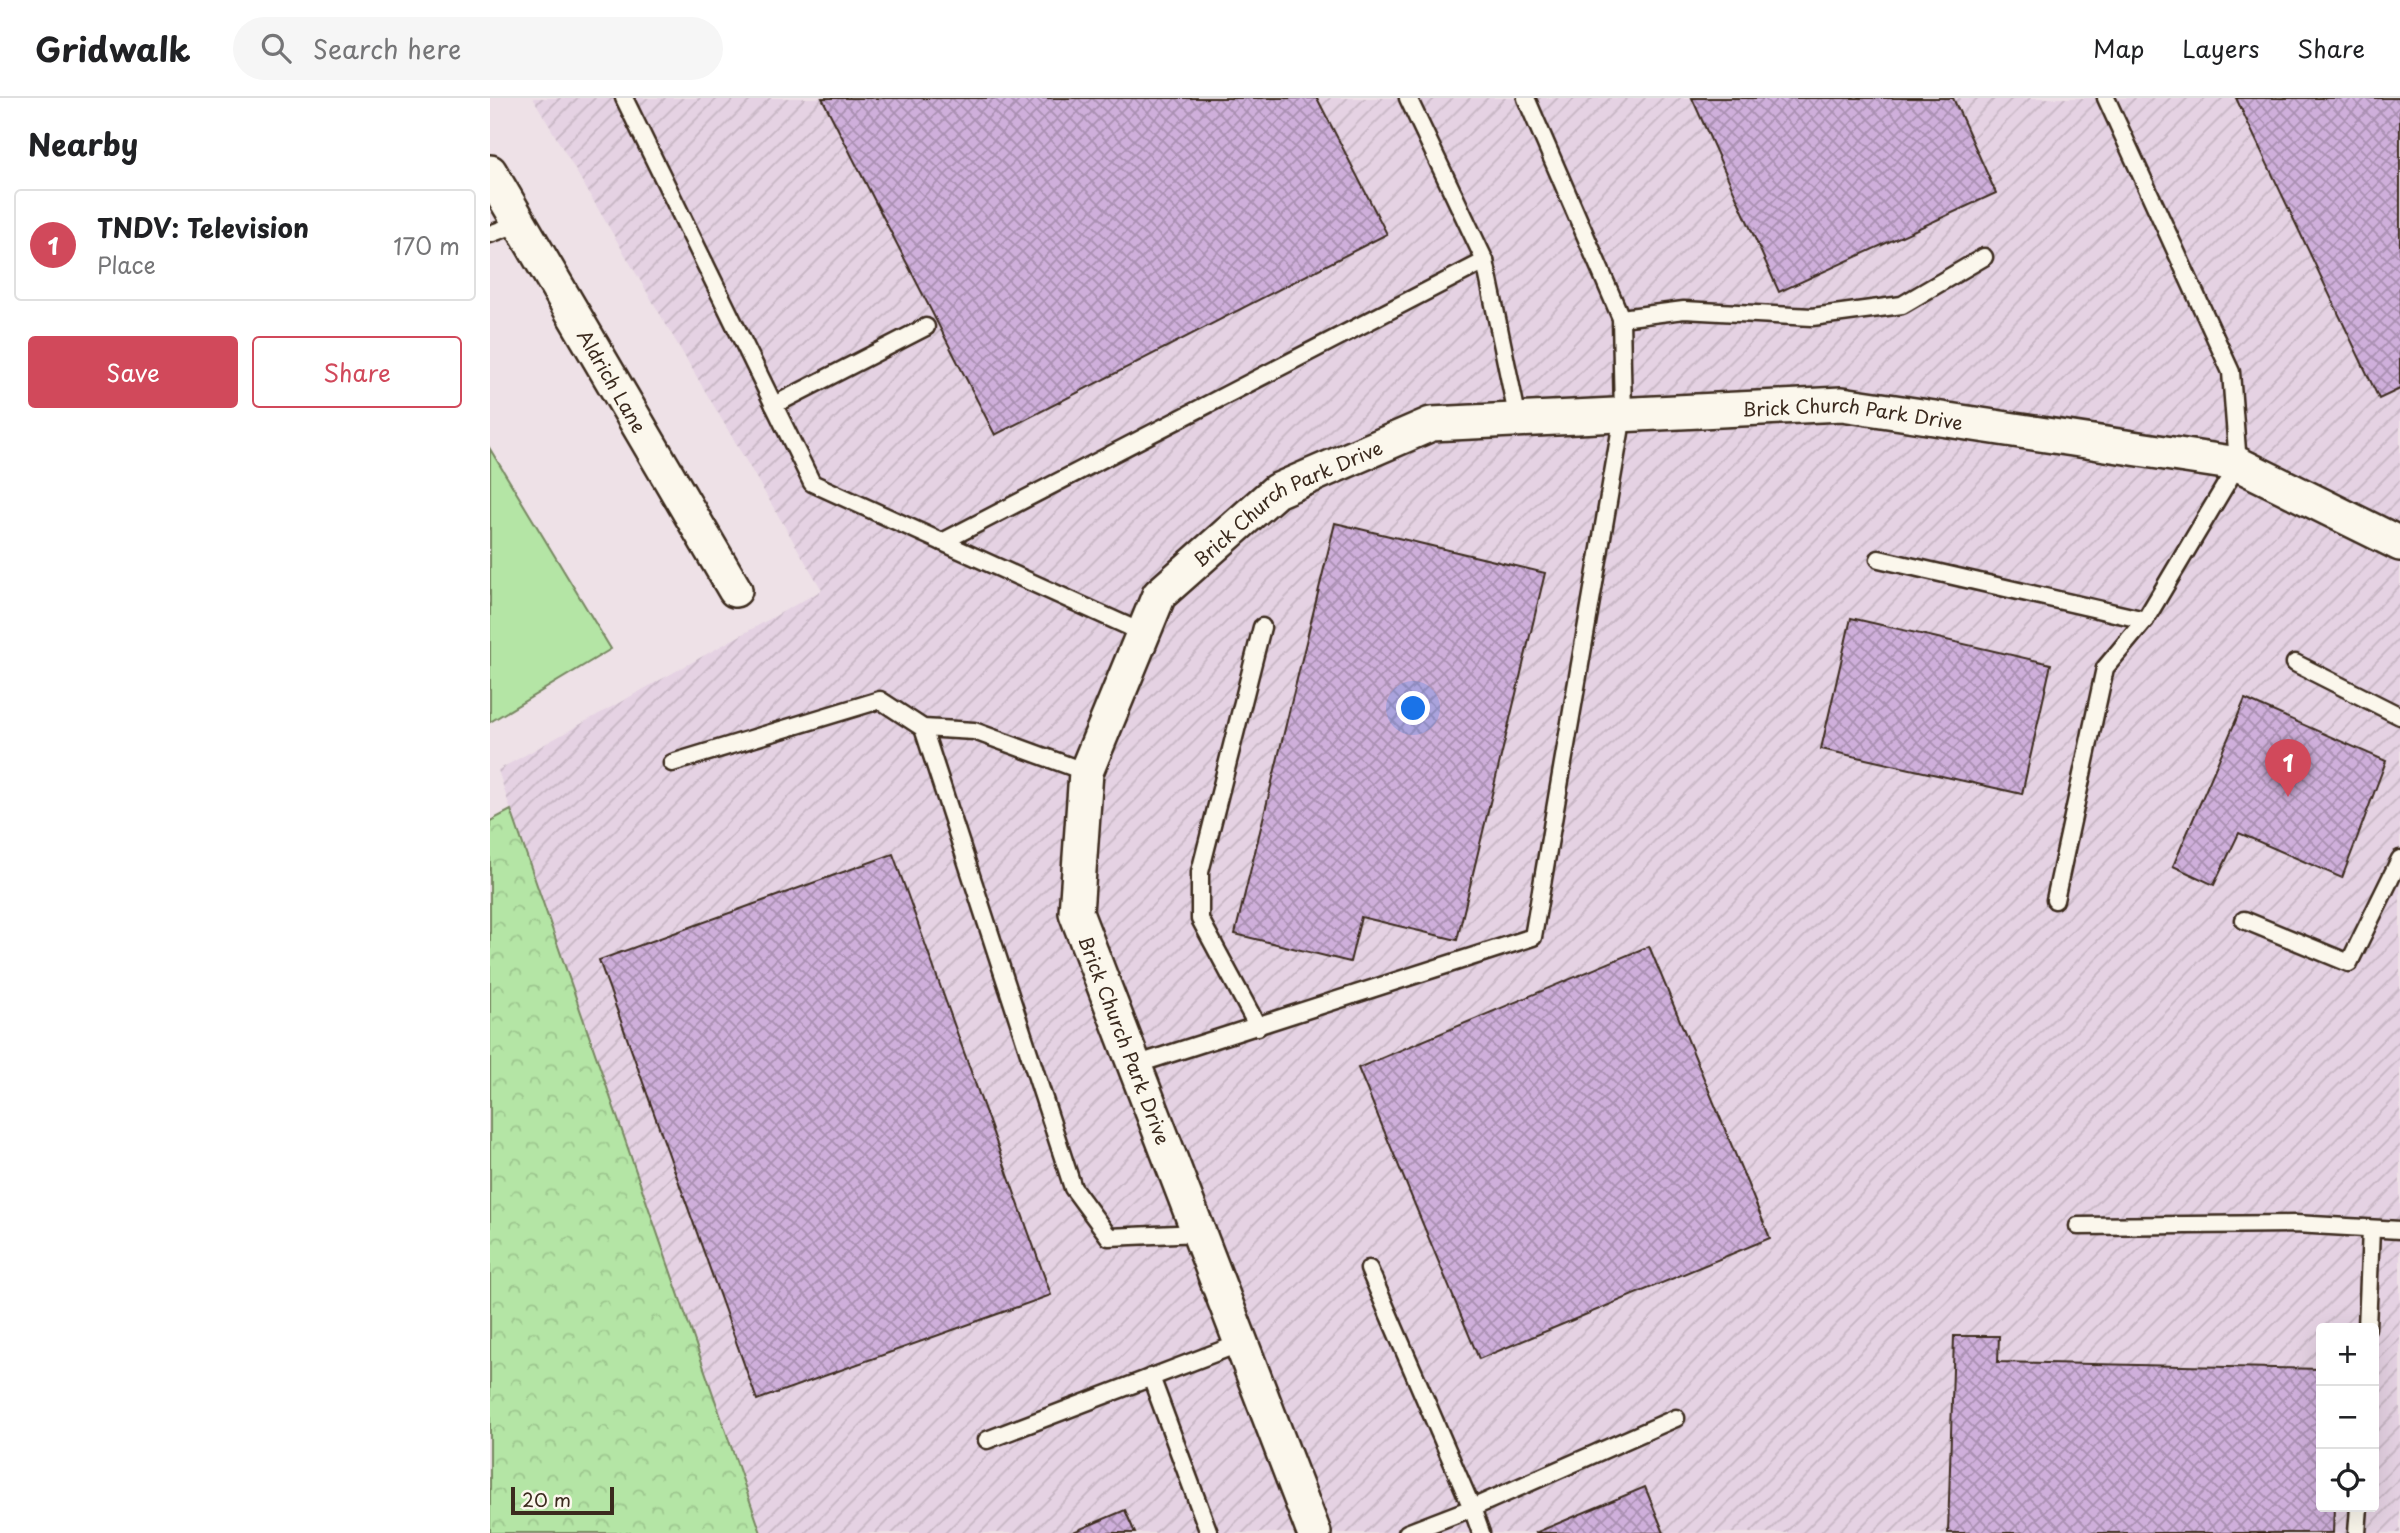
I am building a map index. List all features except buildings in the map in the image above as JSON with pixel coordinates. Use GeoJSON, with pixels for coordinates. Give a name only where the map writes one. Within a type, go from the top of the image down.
{"type":"FeatureCollection","features":[{"type":"Feature","properties":{"kind":"street","name":"Aldrich Lane"},"geometry":{"type":"LineString","coordinates":[[490,172],[505,228],[735,590]]}},
{"type":"Feature","properties":{"kind":"street","name":"Brick Church Park Drive"},"geometry":{"type":"LineString","coordinates":[[1314,1533],[1076,913],[1086,772],[1159,594],[1276,491],[1431,424],[1842,404],[2238,464],[2397,537]]}},
{"type":"Feature","properties":{"kind":"lane"},"geometry":{"type":"LineString","coordinates":[[624,98],[812,483],[1143,633]]}},
{"type":"Feature","properties":{"kind":"lane"},"geometry":{"type":"LineString","coordinates":[[1408,98],[1485,261],[1518,420]]}},
{"type":"Feature","properties":{"kind":"lane"},"geometry":{"type":"LineString","coordinates":[[1135,1065],[1533,937],[1623,415],[1621,318],[1526,98]]}},
{"type":"Feature","properties":{"kind":"lane"},"geometry":{"type":"LineString","coordinates":[[2055,900],[2105,668],[2145,620],[2238,464],[2231,372],[2106,98]]}},
{"type":"Feature","properties":{"kind":"lane"},"geometry":{"type":"LineString","coordinates":[[1621,318],[1684,310],[1812,317],[1902,305],[1984,257]]}},
{"type":"Feature","properties":{"kind":"lane"},"geometry":{"type":"LineString","coordinates":[[942,542],[1485,261]]}},
{"type":"Feature","properties":{"kind":"lane"},"geometry":{"type":"LineString","coordinates":[[774,405],[926,327]]}},
{"type":"Feature","properties":{"kind":"lane"},"geometry":{"type":"LineString","coordinates":[[1879,559],[2145,620]]}},
{"type":"Feature","properties":{"kind":"lane"},"geometry":{"type":"LineString","coordinates":[[1258,1027],[1200,919],[1200,872],[1262,627]]}},
{"type":"Feature","properties":{"kind":"lane"},"geometry":{"type":"LineString","coordinates":[[2295,663],[2400,716]]}},
{"type":"Feature","properties":{"kind":"lane"},"geometry":{"type":"LineString","coordinates":[[671,763],[880,700],[923,729],[974,731],[1086,772]]}},
{"type":"Feature","properties":{"kind":"lane"},"geometry":{"type":"LineString","coordinates":[[923,729],[1073,1188],[1109,1237],[1199,1233]]}},
{"type":"Feature","properties":{"kind":"lane"},"geometry":{"type":"LineString","coordinates":[[2244,920],[2348,963],[2400,859]]}},
{"type":"Feature","properties":{"kind":"lane"},"geometry":{"type":"LineString","coordinates":[[2077,1226],[2295,1224],[2400,1230]]}},
{"type":"Feature","properties":{"kind":"lane"},"geometry":{"type":"LineString","coordinates":[[2367,1323],[2371,1228]]}},
{"type":"Feature","properties":{"kind":"lane"},"geometry":{"type":"LineString","coordinates":[[1369,1269],[1481,1533]]}},
{"type":"Feature","properties":{"kind":"lane"},"geometry":{"type":"LineString","coordinates":[[986,1440],[1241,1343]]}},
{"type":"Feature","properties":{"kind":"lane"},"geometry":{"type":"LineString","coordinates":[[1151,1377],[1209,1533]]}},
{"type":"Feature","properties":{"kind":"lane"},"geometry":{"type":"LineString","coordinates":[[1407,1533],[1472,1508],[1676,1418]]}},
{"type":"Feature","properties":{"kind":"lane"},"geometry":{"type":"LineString","coordinates":[[2357,1533],[2359,1512]]}},
{"type":"Feature","properties":{"kind":"shaded area"},"geometry":{"type":"Polygon","coordinates":[[[533,98],[2400,98],[2400,1533],[741,1533],[498,770],[822,590],[533,98]]]}},
{"type":"Feature","properties":{"kind":"green space"},"geometry":{"type":"Polygon","coordinates":[[[490,449],[611,649],[490,722],[490,449]]]}},
{"type":"Feature","properties":{"kind":"green space"},"geometry":{"type":"Polygon","coordinates":[[[511,810],[761,1533],[490,1533],[490,821],[511,810]]]}},
{"type":"Feature","properties":{"kind":"place","name":"TNDV: Television"},"geometry":{"type":"Point","coordinates":[2288,797]}}]}
